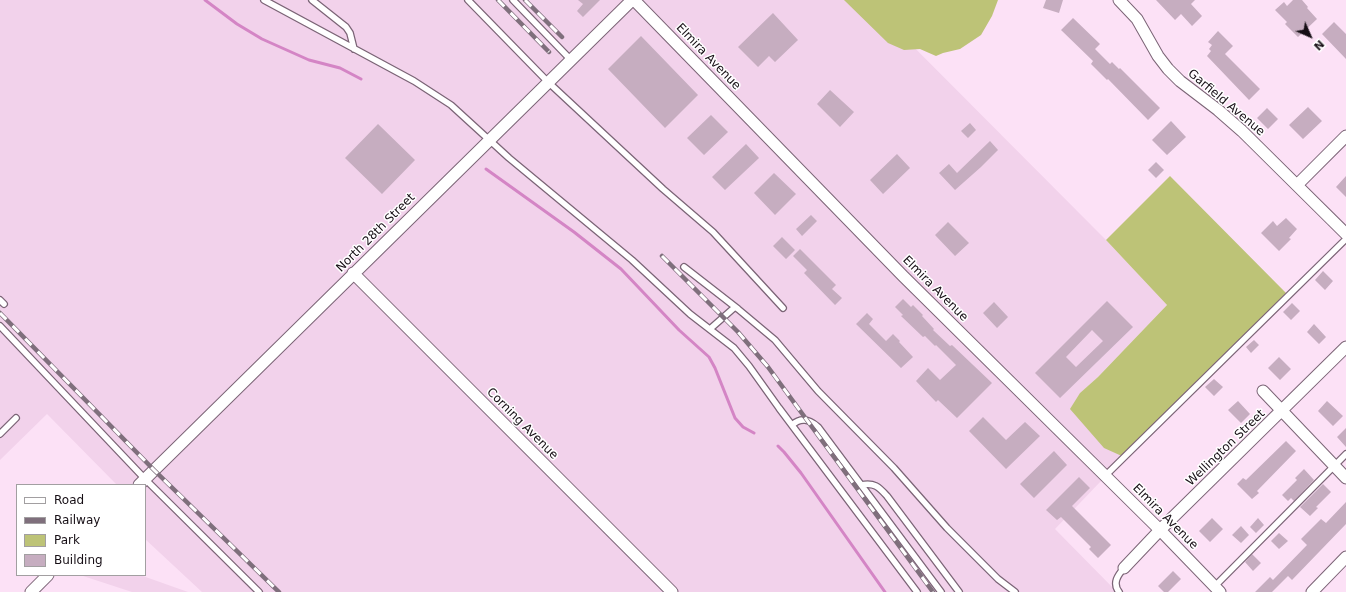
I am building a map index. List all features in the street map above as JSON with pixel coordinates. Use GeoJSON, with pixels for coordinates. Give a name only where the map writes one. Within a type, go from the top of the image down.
{"type":"FeatureCollection","features":[{"type":"Feature","properties":{"kind":"street","name":"North 28th Street"},"geometry":{"type":"LineString","coordinates":[[142,482],[353,273],[633,0]]}},
{"type":"Feature","properties":{"kind":"street","name":"Elmira Avenue"},"geometry":{"type":"LineString","coordinates":[[633,0],[903,276],[1218,589]]}},
{"type":"Feature","properties":{"kind":"street","name":"Garfield Avenue"},"geometry":{"type":"LineString","coordinates":[[1119,0],[1137,19],[1158,56],[1168,69],[1180,81],[1218,110],[1242,131],[1346,234]]}},
{"type":"Feature","properties":{"kind":"street"},"geometry":{"type":"LineString","coordinates":[[1296,185],[1346,136]]}},
{"type":"Feature","properties":{"kind":"street","name":"Corning Avenue"},"geometry":{"type":"LineString","coordinates":[[353,273],[672,592]]}},
{"type":"Feature","properties":{"kind":"street","name":"Wellington Street"},"geometry":{"type":"LineString","coordinates":[[1124,568],[1160,530],[1346,347]]}},
{"type":"Feature","properties":{"kind":"street"},"geometry":{"type":"LineString","coordinates":[[1263,391],[1346,478]]}},
{"type":"Feature","properties":{"kind":"street"},"geometry":{"type":"LineString","coordinates":[[1312,592],[1346,557]]}},
{"type":"Feature","properties":{"kind":"street"},"geometry":{"type":"LineString","coordinates":[[31,592],[47,576]]}},
{"type":"Feature","properties":{"kind":"lane"},"geometry":{"type":"LineString","coordinates":[[264,0],[414,81],[451,105],[509,158],[632,260],[690,314],[741,356],[917,592]]}},
{"type":"Feature","properties":{"kind":"lane"},"geometry":{"type":"LineString","coordinates":[[312,0],[346,27],[350,33],[354,49]]}},
{"type":"Feature","properties":{"kind":"lane"},"geometry":{"type":"LineString","coordinates":[[468,0],[548,82],[663,189],[713,232],[783,308]]}},
{"type":"Feature","properties":{"kind":"lane"},"geometry":{"type":"LineString","coordinates":[[513,0],[571,60]]}},
{"type":"Feature","properties":{"kind":"lane"},"geometry":{"type":"LineString","coordinates":[[1105,476],[1346,239]]}},
{"type":"Feature","properties":{"kind":"lane"},"geometry":{"type":"LineString","coordinates":[[684,267],[736,307],[775,340],[818,391],[894,468],[944,525],[998,579],[1015,592]]}},
{"type":"Feature","properties":{"kind":"lane"},"geometry":{"type":"LineString","coordinates":[[710,329],[736,307]]}},
{"type":"Feature","properties":{"kind":"lane"},"geometry":{"type":"LineString","coordinates":[[0,326],[142,482]]}},
{"type":"Feature","properties":{"kind":"lane"},"geometry":{"type":"LineString","coordinates":[[0,434],[16,418]]}},
{"type":"Feature","properties":{"kind":"lane"},"geometry":{"type":"LineString","coordinates":[[792,425],[798,421],[804,420],[814,424],[941,592]]}},
{"type":"Feature","properties":{"kind":"lane"},"geometry":{"type":"LineString","coordinates":[[1218,589],[1346,454]]}},
{"type":"Feature","properties":{"kind":"lane"},"geometry":{"type":"LineString","coordinates":[[861,485],[873,484],[883,491],[959,592]]}},
{"type":"Feature","properties":{"kind":"lane"},"geometry":{"type":"LineString","coordinates":[[146,486],[259,592]]}},
{"type":"Feature","properties":{"kind":"lane"},"geometry":{"type":"LineString","coordinates":[[1119,592],[1116,588],[1116,583],[1118,576],[1124,568]]}},
{"type":"Feature","properties":{"kind":"shaded area"},"geometry":{"type":"Polygon","coordinates":[[[0,0],[867,0],[1106,240],[1167,305],[1098,377],[1080,393],[1124,457],[1055,529],[1117,592],[202,592],[146,540],[146,484],[116,484],[47,414],[0,460],[0,0]]]}},
{"type":"Feature","properties":{"kind":"shaded area"},"geometry":{"type":"Polygon","coordinates":[[[83,576],[143,576],[188,592],[132,592],[83,576]]]}},
{"type":"Feature","properties":{"kind":"green space"},"geometry":{"type":"Polygon","coordinates":[[[844,0],[998,0],[992,16],[981,35],[960,49],[936,56],[920,49],[904,50],[888,43],[844,0]]]}},
{"type":"Feature","properties":{"kind":"green space"},"geometry":{"type":"Polygon","coordinates":[[[1170,176],[1286,293],[1124,457],[1104,448],[1070,409],[1080,393],[1098,377],[1167,305],[1106,240],[1170,176]]]}},
{"type":"Feature","properties":{"kind":"building"},"geometry":{"type":"Polygon","coordinates":[[[578,0],[600,0],[583,17],[577,11],[583,4],[578,0]]]}},
{"type":"Feature","properties":{"kind":"building"},"geometry":{"type":"Polygon","coordinates":[[[1046,0],[1063,0],[1059,13],[1043,8],[1046,0]]]}},
{"type":"Feature","properties":{"kind":"building"},"geometry":{"type":"Polygon","coordinates":[[[1156,0],[1195,0],[1191,4],[1202,16],[1192,26],[1181,14],[1175,20],[1156,0]]]}},
{"type":"Feature","properties":{"kind":"building"},"geometry":{"type":"Polygon","coordinates":[[[1293,0],[1302,0],[1317,19],[1298,37],[1285,24],[1287,22],[1275,10],[1284,2],[1287,6],[1293,0]]]}},
{"type":"Feature","properties":{"kind":"building"},"geometry":{"type":"Polygon","coordinates":[[[773,13],[798,40],[775,62],[769,56],[758,67],[738,47],[773,13]]]}},
{"type":"Feature","properties":{"kind":"building"},"geometry":{"type":"Polygon","coordinates":[[[1073,18],[1100,44],[1095,49],[1110,64],[1112,62],[1119,69],[1120,68],[1160,108],[1148,120],[1108,79],[1107,80],[1091,64],[1093,61],[1061,30],[1073,18]]]}},
{"type":"Feature","properties":{"kind":"building"},"geometry":{"type":"Polygon","coordinates":[[[1334,22],[1346,34],[1346,59],[1322,34],[1334,22]]]}},
{"type":"Feature","properties":{"kind":"building"},"geometry":{"type":"Polygon","coordinates":[[[1218,31],[1233,46],[1225,54],[1260,89],[1249,100],[1207,56],[1211,51],[1209,49],[1212,45],[1208,42],[1218,31]]]}},
{"type":"Feature","properties":{"kind":"building"},"geometry":{"type":"Polygon","coordinates":[[[641,36],[698,95],[665,128],[608,69],[641,36]]]}},
{"type":"Feature","properties":{"kind":"building"},"geometry":{"type":"Polygon","coordinates":[[[830,90],[854,112],[840,127],[817,104],[830,90]]]}},
{"type":"Feature","properties":{"kind":"building"},"geometry":{"type":"Polygon","coordinates":[[[1308,107],[1322,121],[1303,139],[1289,125],[1308,107]]]}},
{"type":"Feature","properties":{"kind":"building"},"geometry":{"type":"Polygon","coordinates":[[[1267,108],[1278,119],[1268,129],[1257,118],[1267,108]]]}},
{"type":"Feature","properties":{"kind":"building"},"geometry":{"type":"Polygon","coordinates":[[[711,115],[728,132],[704,155],[687,138],[711,115]]]}},
{"type":"Feature","properties":{"kind":"building"},"geometry":{"type":"Polygon","coordinates":[[[1171,121],[1186,137],[1167,155],[1152,140],[1171,121]]]}},
{"type":"Feature","properties":{"kind":"building"},"geometry":{"type":"Polygon","coordinates":[[[970,123],[976,130],[968,138],[961,131],[970,123]]]}},
{"type":"Feature","properties":{"kind":"building"},"geometry":{"type":"Polygon","coordinates":[[[378,124],[415,160],[382,194],[345,158],[378,124]]]}},
{"type":"Feature","properties":{"kind":"building"},"geometry":{"type":"Polygon","coordinates":[[[990,141],[998,150],[955,190],[939,173],[949,164],[957,173],[990,141]]]}},
{"type":"Feature","properties":{"kind":"building"},"geometry":{"type":"Polygon","coordinates":[[[746,144],[759,158],[725,190],[712,177],[746,144]]]}},
{"type":"Feature","properties":{"kind":"building"},"geometry":{"type":"Polygon","coordinates":[[[897,154],[910,168],[883,194],[870,180],[897,154]]]}},
{"type":"Feature","properties":{"kind":"building"},"geometry":{"type":"Polygon","coordinates":[[[1156,162],[1164,170],[1156,178],[1148,170],[1156,162]]]}},
{"type":"Feature","properties":{"kind":"building"},"geometry":{"type":"Polygon","coordinates":[[[774,173],[796,194],[775,215],[754,193],[774,173]]]}},
{"type":"Feature","properties":{"kind":"building"},"geometry":{"type":"Polygon","coordinates":[[[1346,176],[1346,197],[1336,187],[1346,176]]]}},
{"type":"Feature","properties":{"kind":"building"},"geometry":{"type":"Polygon","coordinates":[[[811,215],[817,221],[802,236],[796,229],[811,215]]]}},
{"type":"Feature","properties":{"kind":"building"},"geometry":{"type":"Polygon","coordinates":[[[1286,218],[1297,229],[1289,238],[1291,239],[1279,251],[1261,233],[1273,221],[1277,226],[1286,218]]]}},
{"type":"Feature","properties":{"kind":"building"},"geometry":{"type":"Polygon","coordinates":[[[948,222],[969,243],[955,256],[935,235],[948,222]]]}},
{"type":"Feature","properties":{"kind":"building"},"geometry":{"type":"Polygon","coordinates":[[[782,237],[795,250],[786,259],[773,246],[782,237]]]}},
{"type":"Feature","properties":{"kind":"building"},"geometry":{"type":"Polygon","coordinates":[[[800,249],[836,285],[832,289],[842,298],[835,305],[804,273],[807,270],[793,256],[800,249]]]}},
{"type":"Feature","properties":{"kind":"building"},"geometry":{"type":"Polygon","coordinates":[[[1323,271],[1333,281],[1325,290],[1315,280],[1323,271]]]}},
{"type":"Feature","properties":{"kind":"building"},"geometry":{"type":"Polygon","coordinates":[[[903,299],[911,307],[913,305],[923,315],[922,316],[934,329],[933,330],[950,346],[952,345],[992,383],[957,418],[938,400],[936,402],[916,381],[928,368],[940,380],[956,365],[936,345],[935,346],[925,336],[923,337],[901,316],[903,315],[895,307],[903,299]]]}},
{"type":"Feature","properties":{"kind":"building"},"geometry":{"type":"Polygon","coordinates":[[[1107,301],[1133,327],[1060,398],[1035,373],[1107,301]],[[1092,330],[1066,357],[1076,367],[1103,341],[1092,330]]]}},
{"type":"Feature","properties":{"kind":"building"},"geometry":{"type":"Polygon","coordinates":[[[994,302],[1008,317],[997,328],[983,313],[994,302]]]}},
{"type":"Feature","properties":{"kind":"building"},"geometry":{"type":"Polygon","coordinates":[[[1292,303],[1300,311],[1291,320],[1283,312],[1292,303]]]}},
{"type":"Feature","properties":{"kind":"building"},"geometry":{"type":"Polygon","coordinates":[[[867,313],[873,319],[869,324],[886,341],[893,334],[913,357],[901,368],[856,324],[867,313]]]}},
{"type":"Feature","properties":{"kind":"building"},"geometry":{"type":"Polygon","coordinates":[[[1314,324],[1326,337],[1319,344],[1307,332],[1314,324]]]}},
{"type":"Feature","properties":{"kind":"building"},"geometry":{"type":"Polygon","coordinates":[[[1254,340],[1259,345],[1251,353],[1246,347],[1254,340]]]}},
{"type":"Feature","properties":{"kind":"building"},"geometry":{"type":"Polygon","coordinates":[[[1279,357],[1291,369],[1280,380],[1268,368],[1279,357]]]}},
{"type":"Feature","properties":{"kind":"building"},"geometry":{"type":"Polygon","coordinates":[[[1214,379],[1223,387],[1214,396],[1205,387],[1214,379]]]}},
{"type":"Feature","properties":{"kind":"building"},"geometry":{"type":"Polygon","coordinates":[[[1238,401],[1250,414],[1241,423],[1228,410],[1238,401]]]}},
{"type":"Feature","properties":{"kind":"building"},"geometry":{"type":"Polygon","coordinates":[[[1327,401],[1343,416],[1333,426],[1318,411],[1327,401]]]}},
{"type":"Feature","properties":{"kind":"building"},"geometry":{"type":"Polygon","coordinates":[[[983,417],[1006,440],[1025,422],[1040,436],[1006,469],[969,431],[983,417]]]}},
{"type":"Feature","properties":{"kind":"building"},"geometry":{"type":"Polygon","coordinates":[[[1346,428],[1346,447],[1337,437],[1346,428]]]}},
{"type":"Feature","properties":{"kind":"building"},"geometry":{"type":"Polygon","coordinates":[[[1286,441],[1296,451],[1257,491],[1259,493],[1252,499],[1237,484],[1243,478],[1246,480],[1286,441]]]}},
{"type":"Feature","properties":{"kind":"building"},"geometry":{"type":"Polygon","coordinates":[[[1054,451],[1067,465],[1034,498],[1020,484],[1054,451]]]}},
{"type":"Feature","properties":{"kind":"building"},"geometry":{"type":"Polygon","coordinates":[[[1304,469],[1314,480],[1294,501],[1291,498],[1288,501],[1282,495],[1297,480],[1295,478],[1304,469]]]}},
{"type":"Feature","properties":{"kind":"building"},"geometry":{"type":"Polygon","coordinates":[[[1079,477],[1090,488],[1072,506],[1111,545],[1098,558],[1089,549],[1091,547],[1061,517],[1057,520],[1046,510],[1079,477]]]}},
{"type":"Feature","properties":{"kind":"building"},"geometry":{"type":"Polygon","coordinates":[[[1323,484],[1331,492],[1316,507],[1318,508],[1310,516],[1300,507],[1323,484]]]}},
{"type":"Feature","properties":{"kind":"building"},"geometry":{"type":"Polygon","coordinates":[[[1346,502],[1346,524],[1292,580],[1288,576],[1272,592],[1255,592],[1270,577],[1273,580],[1307,545],[1301,539],[1321,519],[1326,523],[1346,502]]]}},
{"type":"Feature","properties":{"kind":"building"},"geometry":{"type":"Polygon","coordinates":[[[1212,518],[1223,529],[1210,542],[1199,531],[1212,518]]]}},
{"type":"Feature","properties":{"kind":"building"},"geometry":{"type":"Polygon","coordinates":[[[1258,518],[1264,525],[1256,533],[1250,527],[1258,518]]]}},
{"type":"Feature","properties":{"kind":"building"},"geometry":{"type":"Polygon","coordinates":[[[1241,526],[1249,535],[1241,543],[1232,535],[1241,526]]]}},
{"type":"Feature","properties":{"kind":"building"},"geometry":{"type":"Polygon","coordinates":[[[1279,533],[1288,541],[1279,549],[1271,541],[1279,533]]]}},
{"type":"Feature","properties":{"kind":"building"},"geometry":{"type":"Polygon","coordinates":[[[1252,554],[1261,563],[1253,571],[1245,562],[1252,554]]]}},
{"type":"Feature","properties":{"kind":"building"},"geometry":{"type":"Polygon","coordinates":[[[1173,571],[1181,579],[1168,592],[1164,592],[1158,586],[1173,571]]]}},
{"type":"Feature","properties":{"kind":"waterway"},"geometry":{"type":"LineString","coordinates":[[205,0],[237,24],[262,39],[309,60],[340,68],[361,79]]}},
{"type":"Feature","properties":{"kind":"waterway"},"geometry":{"type":"LineString","coordinates":[[486,169],[574,232],[621,269],[679,330],[709,357],[715,368],[735,418],[743,427],[754,433]]}},
{"type":"Feature","properties":{"kind":"waterway"},"geometry":{"type":"LineString","coordinates":[[778,446],[801,473],[885,592]]}},
{"type":"Feature","properties":{"kind":"railway"},"geometry":{"type":"LineString","coordinates":[[498,0],[549,52]]}},
{"type":"Feature","properties":{"kind":"railway"},"geometry":{"type":"LineString","coordinates":[[525,0],[562,37]]}},
{"type":"Feature","properties":{"kind":"railway"},"geometry":{"type":"LineString","coordinates":[[662,256],[738,332],[768,367],[933,592]]}},
{"type":"Feature","properties":{"kind":"railway"},"geometry":{"type":"LineString","coordinates":[[0,313],[154,470],[279,592]]}}]}
